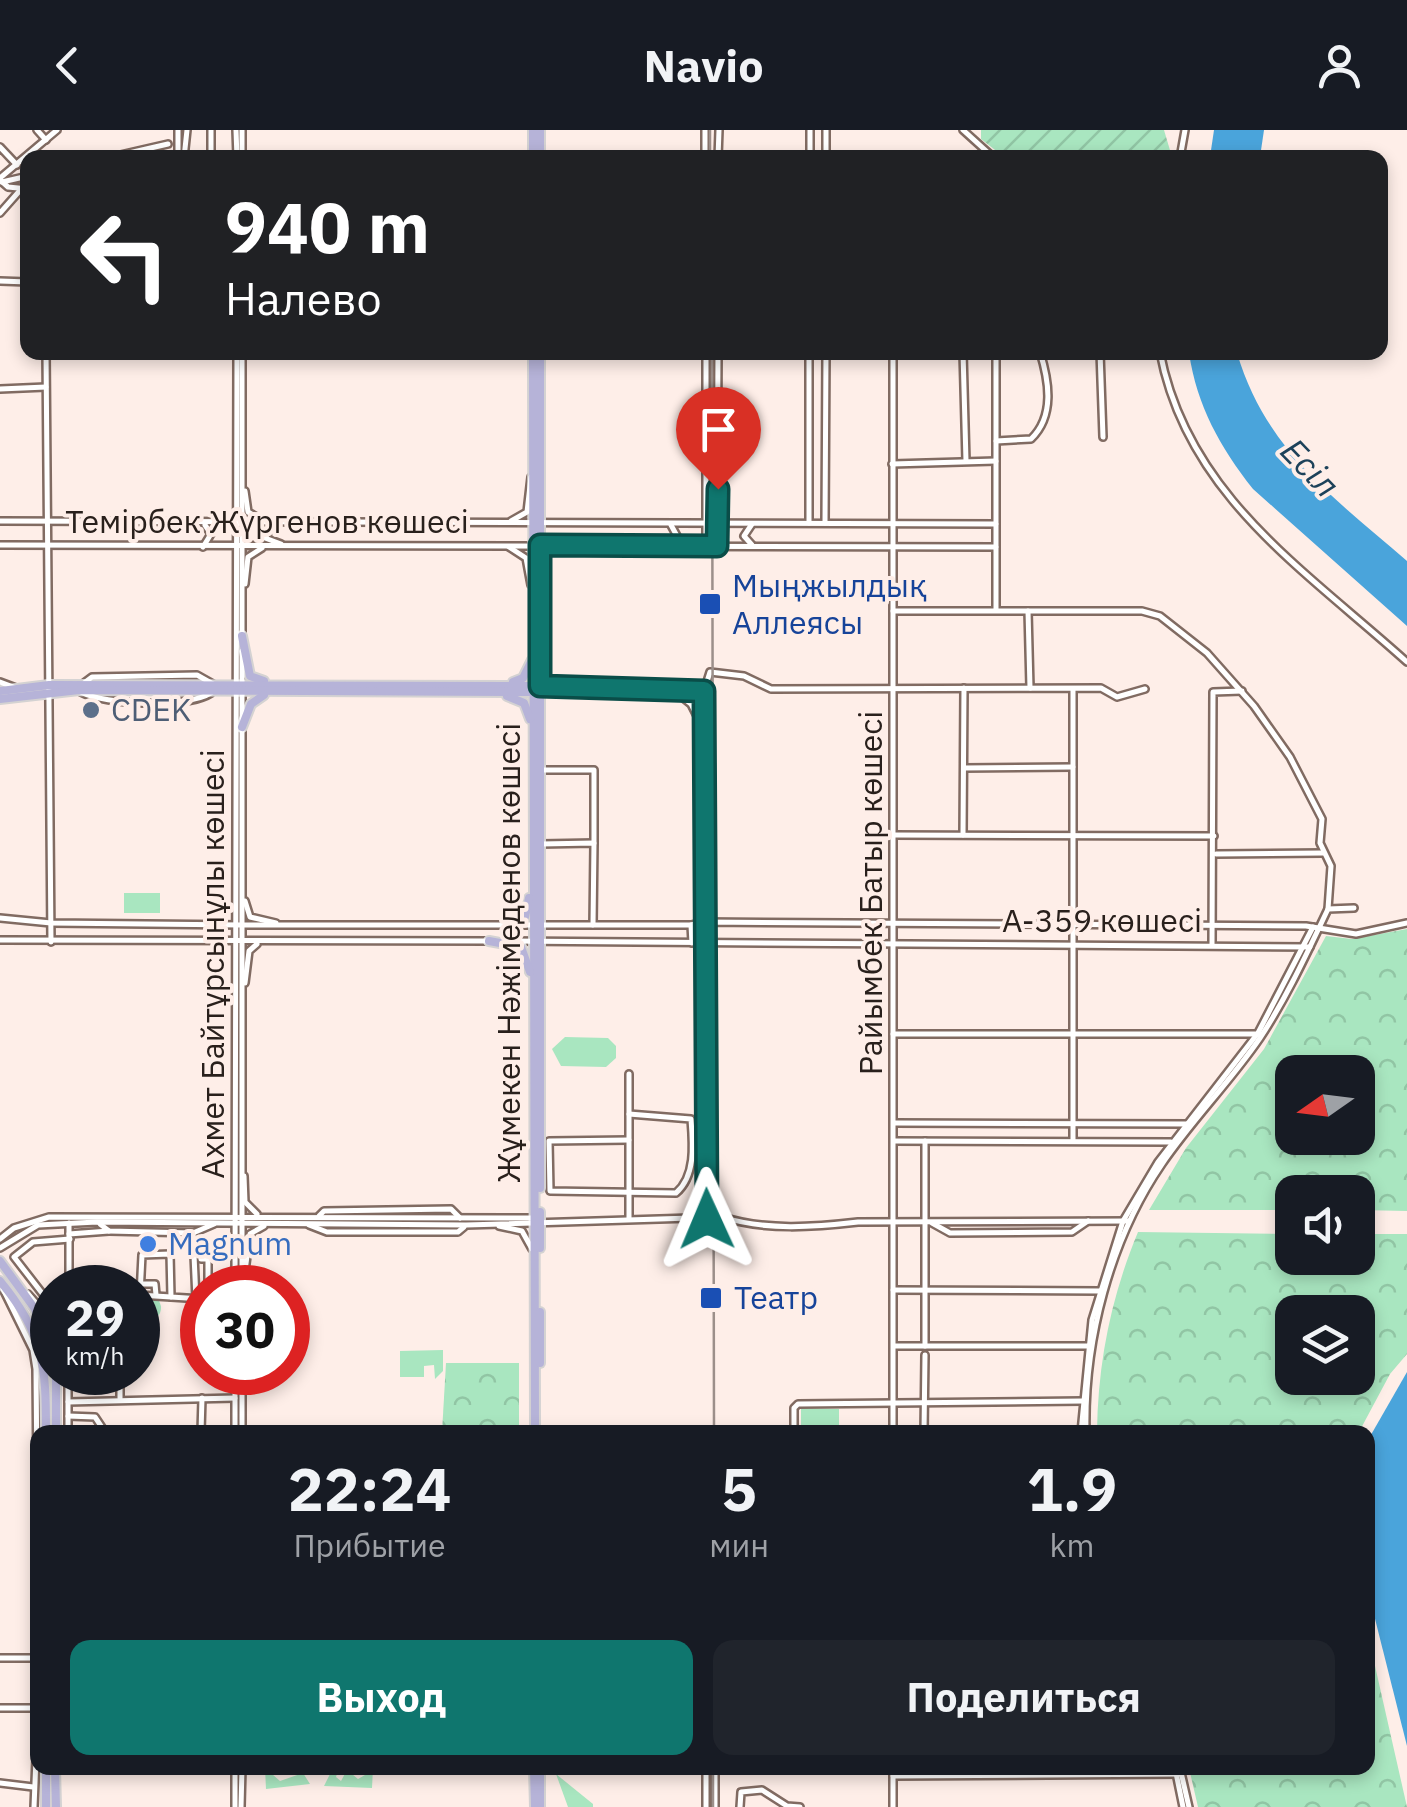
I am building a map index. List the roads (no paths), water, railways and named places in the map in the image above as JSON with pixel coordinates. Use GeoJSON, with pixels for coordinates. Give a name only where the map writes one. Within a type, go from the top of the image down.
{"type":"FeatureCollection","features":[{"type":"Feature","properties":{"kind":"main road","name":"Жұмекен Нәжімеденов көшесі"},"geometry":{"type":"LineString","coordinates":[[536,360],[533,473],[541,844],[537,924],[537,1425]]}},
{"type":"Feature","properties":{"kind":"main road","name":"Жұмекен Нәжімеденов көшесі"},"geometry":{"type":"LineString","coordinates":[[536,360],[536,523]]}},
{"type":"Feature","properties":{"kind":"main road","name":"Жұмекен Нәжімеденов көшесі"},"geometry":{"type":"LineString","coordinates":[[537,545],[533,595],[537,924]]}},
{"type":"Feature","properties":{"kind":"main road"},"geometry":{"type":"LineString","coordinates":[[242,636],[250,676],[288,685]]}},
{"type":"Feature","properties":{"kind":"main road"},"geometry":{"type":"LineString","coordinates":[[239,693],[288,685],[501,689],[523,678],[533,656]]}},
{"type":"Feature","properties":{"kind":"main road"},"geometry":{"type":"LineString","coordinates":[[0,699],[49,688]]}},
{"type":"Feature","properties":{"kind":"main road"},"geometry":{"type":"LineString","coordinates":[[501,689],[524,703],[534,727]]}},
{"type":"Feature","properties":{"kind":"main road"},"geometry":{"type":"LineString","coordinates":[[0,691],[537,689]]}},
{"type":"Feature","properties":{"kind":"main road"},"geometry":{"type":"LineString","coordinates":[[242,727],[251,704],[270,692]]}},
{"type":"Feature","properties":{"kind":"main road"},"geometry":{"type":"LineString","coordinates":[[511,925],[528,913],[534,874]]}},
{"type":"Feature","properties":{"kind":"main road","name":"Жұмекен Нәжімеденов көшесі"},"geometry":{"type":"LineString","coordinates":[[537,941],[537,1425]]}},
{"type":"Feature","properties":{"kind":"main road"},"geometry":{"type":"LineString","coordinates":[[488,942],[524,950],[534,986]]}},
{"type":"Feature","properties":{"kind":"main road"},"geometry":{"type":"LineString","coordinates":[[0,1261],[30,1304]]}},
{"type":"Feature","properties":{"kind":"main road"},"geometry":{"type":"LineString","coordinates":[[0,1282],[27,1315],[41,1347],[46,1375],[46,1425]]}},
{"type":"Feature","properties":{"kind":"main road"},"geometry":{"type":"LineString","coordinates":[[56,1395],[56,1425]]}},
{"type":"Feature","properties":{"kind":"main road"},"geometry":{"type":"LineString","coordinates":[[46,1775],[46,1807]]}},
{"type":"Feature","properties":{"kind":"main road"},"geometry":{"type":"LineString","coordinates":[[55,1775],[56,1807]]}},
{"type":"Feature","properties":{"kind":"main road"},"geometry":{"type":"LineString","coordinates":[[538,1775],[538,1807]]}},
{"type":"Feature","properties":{"kind":"street"},"geometry":{"type":"LineString","coordinates":[[37,130],[46,140]]}},
{"type":"Feature","properties":{"kind":"street"},"geometry":{"type":"LineString","coordinates":[[34,150],[57,130]]}},
{"type":"Feature","properties":{"kind":"street"},"geometry":{"type":"LineString","coordinates":[[964,130],[985,150]]}},
{"type":"Feature","properties":{"kind":"street"},"geometry":{"type":"LineString","coordinates":[[142,150],[168,144]]}},
{"type":"Feature","properties":{"kind":"street"},"geometry":{"type":"LineString","coordinates":[[0,147],[16,165]]}},
{"type":"Feature","properties":{"kind":"street"},"geometry":{"type":"LineString","coordinates":[[1,180],[20,162]]}},
{"type":"Feature","properties":{"kind":"street"},"geometry":{"type":"LineString","coordinates":[[0,213],[20,193]]}},
{"type":"Feature","properties":{"kind":"street"},"geometry":{"type":"LineString","coordinates":[[46,360],[51,942]]}},
{"type":"Feature","properties":{"kind":"street"},"geometry":{"type":"LineString","coordinates":[[239,360],[239,693]]}},
{"type":"Feature","properties":{"kind":"street"},"geometry":{"type":"LineString","coordinates":[[706,360],[706,547]]}},
{"type":"Feature","properties":{"kind":"street"},"geometry":{"type":"LineString","coordinates":[[717,546],[718,360]]}},
{"type":"Feature","properties":{"kind":"street"},"geometry":{"type":"LineString","coordinates":[[810,360],[810,523]]}},
{"type":"Feature","properties":{"kind":"street"},"geometry":{"type":"LineString","coordinates":[[825,523],[826,360]]}},
{"type":"Feature","properties":{"kind":"street","name":"Райымбек Батыр көшесі"},"geometry":{"type":"LineString","coordinates":[[893,360],[893,1425]]}},
{"type":"Feature","properties":{"kind":"street"},"geometry":{"type":"LineString","coordinates":[[963,360],[966,461]]}},
{"type":"Feature","properties":{"kind":"street"},"geometry":{"type":"LineString","coordinates":[[996,360],[996,610]]}},
{"type":"Feature","properties":{"kind":"street"},"geometry":{"type":"LineString","coordinates":[[996,441],[1032,439],[1039,430],[1049,397],[1042,360]]}},
{"type":"Feature","properties":{"kind":"street"},"geometry":{"type":"LineString","coordinates":[[1100,360],[1103,437]]}},
{"type":"Feature","properties":{"kind":"street"},"geometry":{"type":"LineString","coordinates":[[1162,360],[1181,427],[1212,479],[1250,523],[1407,662]]}},
{"type":"Feature","properties":{"kind":"street"},"geometry":{"type":"LineString","coordinates":[[239,375],[239,522]]}},
{"type":"Feature","properties":{"kind":"street"},"geometry":{"type":"LineString","coordinates":[[0,388],[46,387]]}},
{"type":"Feature","properties":{"kind":"street"},"geometry":{"type":"LineString","coordinates":[[892,464],[996,461]]}},
{"type":"Feature","properties":{"kind":"street"},"geometry":{"type":"LineString","coordinates":[[242,473],[248,512],[270,523]]}},
{"type":"Feature","properties":{"kind":"street"},"geometry":{"type":"LineString","coordinates":[[498,524],[527,512],[533,473]]}},
{"type":"Feature","properties":{"kind":"street"},"geometry":{"type":"LineString","coordinates":[[810,499],[813,510],[820,510],[824,497]]}},
{"type":"Feature","properties":{"kind":"street","name":"Темірбек Жүргенов көшесі"},"geometry":{"type":"LineString","coordinates":[[0,522],[996,524]]}},
{"type":"Feature","properties":{"kind":"street"},"geometry":{"type":"LineString","coordinates":[[202,522],[211,534],[203,547]]}},
{"type":"Feature","properties":{"kind":"street"},"geometry":{"type":"LineString","coordinates":[[307,547],[269,542],[265,531],[272,526],[310,523]]}},
{"type":"Feature","properties":{"kind":"street"},"geometry":{"type":"LineString","coordinates":[[664,546],[677,536],[674,526],[668,524]]}},
{"type":"Feature","properties":{"kind":"street"},"geometry":{"type":"LineString","coordinates":[[752,524],[744,536],[755,547]]}},
{"type":"Feature","properties":{"kind":"street","name":"Темірбек Жүргенов көшесі"},"geometry":{"type":"LineString","coordinates":[[0,545],[996,547]]}},
{"type":"Feature","properties":{"kind":"street"},"geometry":{"type":"LineString","coordinates":[[501,545],[518,550],[526,558],[533,595]]}},
{"type":"Feature","properties":{"kind":"street"},"geometry":{"type":"LineString","coordinates":[[239,547],[239,693]]}},
{"type":"Feature","properties":{"kind":"street"},"geometry":{"type":"LineString","coordinates":[[242,596],[248,557],[264,547]]}},
{"type":"Feature","properties":{"kind":"street"},"geometry":{"type":"LineString","coordinates":[[1028,610],[1030,688]]}},
{"type":"Feature","properties":{"kind":"street"},"geometry":{"type":"LineString","coordinates":[[893,611],[1154,613],[1195,643],[1242,691],[1290,756],[1322,819],[1323,854],[1330,866],[1328,909],[1260,1034],[1175,1143],[1126,1221],[1102,1291],[1090,1346],[1083,1425]]}},
{"type":"Feature","properties":{"kind":"street"},"geometry":{"type":"LineString","coordinates":[[707,1219],[703,922],[706,675],[714,671],[744,676],[771,689],[1101,688],[1114,696],[1145,689]]}},
{"type":"Feature","properties":{"kind":"street"},"geometry":{"type":"LineString","coordinates":[[0,682],[16,688]]}},
{"type":"Feature","properties":{"kind":"street"},"geometry":{"type":"LineString","coordinates":[[80,688],[100,700],[178,702],[199,700],[214,688]]}},
{"type":"Feature","properties":{"kind":"street"},"geometry":{"type":"LineString","coordinates":[[963,835],[964,688]]}},
{"type":"Feature","properties":{"kind":"street"},"geometry":{"type":"LineString","coordinates":[[1073,688],[1073,1141]]}},
{"type":"Feature","properties":{"kind":"street"},"geometry":{"type":"LineString","coordinates":[[537,689],[704,691]]}},
{"type":"Feature","properties":{"kind":"street"},"geometry":{"type":"LineString","coordinates":[[674,690],[691,704],[704,729]]}},
{"type":"Feature","properties":{"kind":"street"},"geometry":{"type":"LineString","coordinates":[[1212,944],[1212,692],[1242,691]]}},
{"type":"Feature","properties":{"kind":"street","name":"Ахмет Байтұрсынұлы көшесі"},"geometry":{"type":"LineString","coordinates":[[239,693],[239,925]]}},
{"type":"Feature","properties":{"kind":"street","name":"Ахмет Байтұрсынұлы көшесі"},"geometry":{"type":"LineString","coordinates":[[239,693],[239,1265]]}},
{"type":"Feature","properties":{"kind":"street"},"geometry":{"type":"LineString","coordinates":[[964,768],[1073,767]]}},
{"type":"Feature","properties":{"kind":"street"},"geometry":{"type":"LineString","coordinates":[[540,770],[594,770],[592,925]]}},
{"type":"Feature","properties":{"kind":"street"},"geometry":{"type":"LineString","coordinates":[[893,835],[1214,836]]}},
{"type":"Feature","properties":{"kind":"street"},"geometry":{"type":"LineString","coordinates":[[541,844],[594,843]]}},
{"type":"Feature","properties":{"kind":"street"},"geometry":{"type":"LineString","coordinates":[[1215,854],[1323,854]]}},
{"type":"Feature","properties":{"kind":"street"},"geometry":{"type":"LineString","coordinates":[[242,888],[250,917],[280,925]]}},
{"type":"Feature","properties":{"kind":"street"},"geometry":{"type":"LineString","coordinates":[[1328,909],[1354,908]]}},
{"type":"Feature","properties":{"kind":"street"},"geometry":{"type":"LineString","coordinates":[[0,918],[50,923],[239,925],[703,922],[1213,926],[1316,928],[1356,934],[1407,924]]}},
{"type":"Feature","properties":{"kind":"street"},"geometry":{"type":"LineString","coordinates":[[373,925],[373,942]]}},
{"type":"Feature","properties":{"kind":"street"},"geometry":{"type":"LineString","coordinates":[[398,942],[400,925]]}},
{"type":"Feature","properties":{"kind":"street"},"geometry":{"type":"LineString","coordinates":[[690,925],[692,942]]}},
{"type":"Feature","properties":{"kind":"street","name":"А-359 көшесі"},"geometry":{"type":"LineString","coordinates":[[0,940],[1308,946]]}},
{"type":"Feature","properties":{"kind":"street","name":"Ахмет Байтұрсынұлы көшесі"},"geometry":{"type":"LineString","coordinates":[[238,1220],[242,1167],[239,942]]}},
{"type":"Feature","properties":{"kind":"street"},"geometry":{"type":"LineString","coordinates":[[242,990],[248,951],[262,942]]}},
{"type":"Feature","properties":{"kind":"street"},"geometry":{"type":"LineString","coordinates":[[893,1034],[1260,1034]]}},
{"type":"Feature","properties":{"kind":"street"},"geometry":{"type":"LineString","coordinates":[[628,1219],[630,1074]]}},
{"type":"Feature","properties":{"kind":"street"},"geometry":{"type":"LineString","coordinates":[[629,1114],[687,1116],[692,1124],[692,1166],[676,1194],[550,1191],[549,1141],[629,1140]]}},
{"type":"Feature","properties":{"kind":"street"},"geometry":{"type":"LineString","coordinates":[[894,1123],[1191,1124]]}},
{"type":"Feature","properties":{"kind":"street"},"geometry":{"type":"LineString","coordinates":[[894,1141],[1175,1143]]}},
{"type":"Feature","properties":{"kind":"street"},"geometry":{"type":"LineString","coordinates":[[925,1141],[925,1346]]}},
{"type":"Feature","properties":{"kind":"street"},"geometry":{"type":"LineString","coordinates":[[242,1167],[250,1209],[290,1217]]}},
{"type":"Feature","properties":{"kind":"street"},"geometry":{"type":"LineString","coordinates":[[706,1186],[724,1217]]}},
{"type":"Feature","properties":{"kind":"street"},"geometry":{"type":"LineString","coordinates":[[0,1239],[14,1228],[49,1217],[238,1220],[318,1218],[324,1211],[451,1209],[460,1218],[537,1221],[724,1217],[764,1225],[1126,1221]]}},
{"type":"Feature","properties":{"kind":"street"},"geometry":{"type":"LineString","coordinates":[[0,1248],[38,1225],[238,1220],[279,1224],[466,1225],[537,1221]]}},
{"type":"Feature","properties":{"kind":"street"},"geometry":{"type":"LineString","coordinates":[[927,1221],[950,1233],[1072,1232],[1088,1221]]}},
{"type":"Feature","properties":{"kind":"street"},"geometry":{"type":"LineString","coordinates":[[98,1222],[109,1231]]}},
{"type":"Feature","properties":{"kind":"street"},"geometry":{"type":"LineString","coordinates":[[30,1278],[14,1257],[33,1242],[109,1231],[193,1233],[216,1223]]}},
{"type":"Feature","properties":{"kind":"street"},"geometry":{"type":"LineString","coordinates":[[68,1224],[69,1265]]}},
{"type":"Feature","properties":{"kind":"street"},"geometry":{"type":"LineString","coordinates":[[243,1265],[250,1234],[279,1224]]}},
{"type":"Feature","properties":{"kind":"street"},"geometry":{"type":"LineString","coordinates":[[476,1224],[522,1231],[532,1246],[535,1276]]}},
{"type":"Feature","properties":{"kind":"street"},"geometry":{"type":"LineString","coordinates":[[193,1233],[196,1265]]}},
{"type":"Feature","properties":{"kind":"street"},"geometry":{"type":"LineString","coordinates":[[141,1265],[142,1255],[171,1254],[171,1297]]}},
{"type":"Feature","properties":{"kind":"street"},"geometry":{"type":"LineString","coordinates":[[201,1259],[208,1259],[208,1265]]}},
{"type":"Feature","properties":{"kind":"street"},"geometry":{"type":"LineString","coordinates":[[0,1282],[33,1350],[35,1425]]}},
{"type":"Feature","properties":{"kind":"street"},"geometry":{"type":"LineString","coordinates":[[22,1290],[30,1298]]}},
{"type":"Feature","properties":{"kind":"street"},"geometry":{"type":"LineString","coordinates":[[894,1290],[1102,1291]]}},
{"type":"Feature","properties":{"kind":"street"},"geometry":{"type":"LineString","coordinates":[[160,1296],[180,1298]]}},
{"type":"Feature","properties":{"kind":"street"},"geometry":{"type":"LineString","coordinates":[[894,1346],[1090,1346]]}},
{"type":"Feature","properties":{"kind":"street"},"geometry":{"type":"LineString","coordinates":[[924,1425],[925,1354]]}},
{"type":"Feature","properties":{"kind":"street"},"geometry":{"type":"LineString","coordinates":[[68,1395],[68,1425]]}},
{"type":"Feature","properties":{"kind":"street"},"geometry":{"type":"LineString","coordinates":[[235,1395],[237,1425]]}},
{"type":"Feature","properties":{"kind":"street"},"geometry":{"type":"LineString","coordinates":[[238,1395],[238,1425]]}},
{"type":"Feature","properties":{"kind":"street"},"geometry":{"type":"LineString","coordinates":[[201,1425],[202,1398]]}},
{"type":"Feature","properties":{"kind":"street"},"geometry":{"type":"LineString","coordinates":[[68,1402],[235,1398]]}},
{"type":"Feature","properties":{"kind":"street"},"geometry":{"type":"LineString","coordinates":[[794,1425],[794,1408],[798,1404],[1084,1401]]}},
{"type":"Feature","properties":{"kind":"street"},"geometry":{"type":"LineString","coordinates":[[68,1416],[95,1417],[100,1425]]}},
{"type":"Feature","properties":{"kind":"street"},"geometry":{"type":"LineString","coordinates":[[0,1658],[30,1658]]}},
{"type":"Feature","properties":{"kind":"street"},"geometry":{"type":"LineString","coordinates":[[0,1708],[30,1709]]}},
{"type":"Feature","properties":{"kind":"street"},"geometry":{"type":"LineString","coordinates":[[34,1775],[34,1807]]}},
{"type":"Feature","properties":{"kind":"street"},"geometry":{"type":"LineString","coordinates":[[238,1775],[238,1807]]}},
{"type":"Feature","properties":{"kind":"street"},"geometry":{"type":"LineString","coordinates":[[706,1775],[706,1807]]}},
{"type":"Feature","properties":{"kind":"street"},"geometry":{"type":"LineString","coordinates":[[715,1775],[715,1807]]}},
{"type":"Feature","properties":{"kind":"street"},"geometry":{"type":"LineString","coordinates":[[893,1775],[893,1807]]}},
{"type":"Feature","properties":{"kind":"street"},"geometry":{"type":"LineString","coordinates":[[1179,1775],[1186,1807]]}},
{"type":"Feature","properties":{"kind":"street"},"geometry":{"type":"LineString","coordinates":[[0,1783],[33,1788]]}},
{"type":"Feature","properties":{"kind":"street"},"geometry":{"type":"LineString","coordinates":[[740,1807],[741,1792],[752,1790],[800,1807]]}},
{"type":"Feature","properties":{"kind":"water"},"geometry":{"type":"Polygon","coordinates":[[[1214,130],[1264,130],[1261,150],[1211,150],[1214,130]]]}},
{"type":"Feature","properties":{"kind":"water"},"geometry":{"type":"Polygon","coordinates":[[[1190,360],[1240,360],[1265,417],[1284,445],[1328,493],[1407,561],[1407,626],[1253,489],[1212,425],[1190,360]]]}},
{"type":"Feature","properties":{"kind":"water"},"geometry":{"type":"Polygon","coordinates":[[[1407,1372],[1407,1746],[1375,1619],[1375,1428],[1407,1372]]]}},
{"type":"Feature","properties":{"kind":"tram line"},"geometry":{"type":"LineString","coordinates":[[710,130],[710,150]]}},
{"type":"Feature","properties":{"kind":"tram line"},"geometry":{"type":"LineString","coordinates":[[712,360],[714,1425]]}},
{"type":"Feature","properties":{"kind":"tram line"},"geometry":{"type":"LineString","coordinates":[[713,1775],[713,1807]]}},
{"type":"Feature","properties":{"kind":"place","name":"Мыңжылдық Аллеясы"},"geometry":{"type":"Point","coordinates":[710,604]}},
{"type":"Feature","properties":{"kind":"place","name":"CDEK"},"geometry":{"type":"Point","coordinates":[91,710]}},
{"type":"Feature","properties":{"kind":"place","name":"Magnum"},"geometry":{"type":"Point","coordinates":[148,1244]}},
{"type":"Feature","properties":{"kind":"place","name":"Театр"},"geometry":{"type":"Point","coordinates":[711,1298]}},
{"type":"Feature","properties":{"kind":"water label","name":"Есіл"},"geometry":{"type":"Point","coordinates":[1310,468]}}]}
